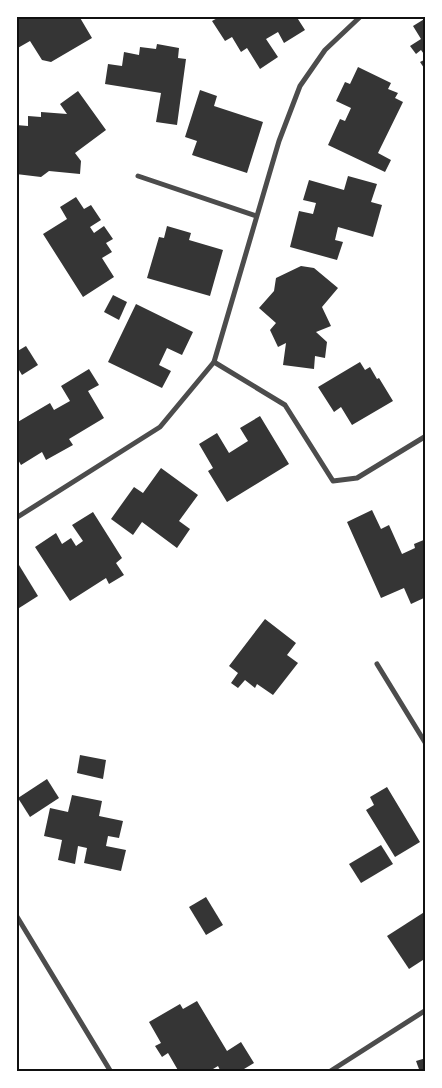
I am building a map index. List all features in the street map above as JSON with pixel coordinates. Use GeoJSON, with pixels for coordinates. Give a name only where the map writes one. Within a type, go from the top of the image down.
{"type":"FeatureCollection","features":[{"type":"Feature","properties":{"kind":"street"},"geometry":{"type":"LineString","coordinates":[[16,518],[160,427],[214,362],[279,141],[300,86],[325,50],[362,16]]}},
{"type":"Feature","properties":{"kind":"street"},"geometry":{"type":"LineString","coordinates":[[138,176],[256,216]]}},
{"type":"Feature","properties":{"kind":"street"},"geometry":{"type":"LineString","coordinates":[[214,362],[285,405],[333,481],[357,478],[426,436]]}},
{"type":"Feature","properties":{"kind":"street"},"geometry":{"type":"LineString","coordinates":[[377,664],[426,744]]}},
{"type":"Feature","properties":{"kind":"street"},"geometry":{"type":"LineString","coordinates":[[16,915],[111,1072]]}},
{"type":"Feature","properties":{"kind":"street"},"geometry":{"type":"LineString","coordinates":[[329,1072],[426,1010]]}},
{"type":"Feature","properties":{"kind":"building"},"geometry":{"type":"Polygon","coordinates":[[[16,16],[79,16],[92,38],[51,62],[42,60],[30,41],[16,49],[16,16]]]}},
{"type":"Feature","properties":{"kind":"building"},"geometry":{"type":"Polygon","coordinates":[[[221,16],[296,16],[305,30],[284,43],[278,32],[266,39],[278,57],[260,69],[247,48],[241,52],[232,37],[225,41],[212,21],[221,16]]]}},
{"type":"Feature","properties":{"kind":"building"},"geometry":{"type":"Polygon","coordinates":[[[426,18],[426,57],[421,50],[416,54],[410,46],[421,39],[413,26],[426,18]]]}},
{"type":"Feature","properties":{"kind":"building"},"geometry":{"type":"Polygon","coordinates":[[[157,44],[179,48],[178,58],[186,59],[177,125],[156,122],[161,93],[105,84],[108,64],[122,66],[124,52],[139,55],[140,47],[156,49],[157,44]]]}},
{"type":"Feature","properties":{"kind":"building"},"geometry":{"type":"Polygon","coordinates":[[[426,59],[426,71],[420,62],[426,59]]]}},
{"type":"Feature","properties":{"kind":"building"},"geometry":{"type":"Polygon","coordinates":[[[358,67],[391,83],[388,89],[398,93],[395,98],[403,102],[378,153],[391,160],[385,172],[328,145],[340,119],[345,121],[351,108],[336,101],[345,82],[350,84],[358,67]]]}},
{"type":"Feature","properties":{"kind":"building"},"geometry":{"type":"Polygon","coordinates":[[[200,90],[217,96],[214,106],[263,122],[247,173],[192,155],[197,141],[185,137],[200,90]]]}},
{"type":"Feature","properties":{"kind":"building"},"geometry":{"type":"Polygon","coordinates":[[[78,91],[106,130],[75,153],[81,161],[80,174],[49,171],[41,177],[16,174],[16,125],[28,126],[28,116],[41,117],[41,112],[67,114],[60,104],[78,91]]]}},
{"type":"Feature","properties":{"kind":"building"},"geometry":{"type":"Polygon","coordinates":[[[348,176],[377,184],[371,202],[382,205],[373,237],[338,227],[335,240],[343,242],[337,260],[290,247],[299,211],[313,214],[316,203],[303,200],[309,180],[344,190],[348,176]]]}},
{"type":"Feature","properties":{"kind":"building"},"geometry":{"type":"Polygon","coordinates":[[[76,197],[84,209],[91,205],[101,220],[90,227],[94,233],[104,226],[113,239],[106,243],[112,252],[102,258],[114,277],[83,297],[43,234],[67,219],[60,207],[76,197]]]}},
{"type":"Feature","properties":{"kind":"building"},"geometry":{"type":"Polygon","coordinates":[[[167,226],[191,233],[189,240],[223,250],[210,296],[147,278],[159,237],[164,238],[167,226]]]}},
{"type":"Feature","properties":{"kind":"building"},"geometry":{"type":"Polygon","coordinates":[[[301,266],[314,268],[338,288],[322,307],[331,326],[316,332],[327,342],[325,358],[315,356],[314,369],[283,365],[286,343],[278,347],[270,330],[276,323],[259,308],[274,291],[276,278],[301,266]]]}},
{"type":"Feature","properties":{"kind":"building"},"geometry":{"type":"Polygon","coordinates":[[[113,295],[127,302],[119,320],[104,312],[113,295]]]}},
{"type":"Feature","properties":{"kind":"building"},"geometry":{"type":"Polygon","coordinates":[[[136,304],[193,332],[182,355],[167,348],[159,365],[171,371],[162,388],[108,362],[136,304]]]}},
{"type":"Feature","properties":{"kind":"building"},"geometry":{"type":"Polygon","coordinates":[[[26,346],[38,365],[22,375],[16,365],[16,352],[26,346]]]}},
{"type":"Feature","properties":{"kind":"building"},"geometry":{"type":"Polygon","coordinates":[[[360,362],[365,370],[370,367],[393,401],[352,425],[341,407],[334,412],[318,387],[360,362]]]}},
{"type":"Feature","properties":{"kind":"building"},"geometry":{"type":"Polygon","coordinates":[[[89,369],[99,385],[88,391],[104,418],[69,439],[73,445],[46,460],[42,452],[21,465],[16,456],[16,423],[50,403],[54,410],[70,401],[61,386],[89,369]]]}},
{"type":"Feature","properties":{"kind":"building"},"geometry":{"type":"Polygon","coordinates":[[[260,416],[289,464],[227,502],[208,471],[213,468],[199,444],[217,433],[229,453],[248,441],[240,428],[260,416]]]}},
{"type":"Feature","properties":{"kind":"building"},"geometry":{"type":"Polygon","coordinates":[[[161,468],[198,495],[179,521],[190,529],[177,548],[142,522],[133,535],[111,519],[134,487],[143,493],[161,468]]]}},
{"type":"Feature","properties":{"kind":"building"},"geometry":{"type":"Polygon","coordinates":[[[372,510],[381,529],[389,525],[402,554],[415,548],[414,544],[426,539],[426,597],[411,604],[404,588],[381,598],[347,522],[372,510]]]}},
{"type":"Feature","properties":{"kind":"building"},"geometry":{"type":"Polygon","coordinates":[[[93,512],[122,558],[116,563],[124,575],[109,584],[106,578],[70,601],[35,547],[56,533],[62,544],[71,538],[76,546],[83,541],[72,525],[93,512]]]}},
{"type":"Feature","properties":{"kind":"building"},"geometry":{"type":"Polygon","coordinates":[[[19,565],[38,596],[16,610],[16,566],[19,565]]]}},
{"type":"Feature","properties":{"kind":"building"},"geometry":{"type":"Polygon","coordinates":[[[265,619],[296,643],[287,655],[298,663],[273,695],[257,684],[255,688],[245,680],[238,688],[231,683],[238,673],[229,666],[265,619]]]}},
{"type":"Feature","properties":{"kind":"building"},"geometry":{"type":"Polygon","coordinates":[[[80,755],[106,760],[103,779],[77,773],[80,755]]]}},
{"type":"Feature","properties":{"kind":"building"},"geometry":{"type":"Polygon","coordinates":[[[47,779],[59,798],[30,817],[18,798],[47,779]]]}},
{"type":"Feature","properties":{"kind":"building"},"geometry":{"type":"Polygon","coordinates":[[[387,787],[420,842],[395,857],[366,810],[374,805],[370,797],[387,787]]]}},
{"type":"Feature","properties":{"kind":"building"},"geometry":{"type":"Polygon","coordinates":[[[72,795],[102,801],[99,816],[123,821],[119,838],[108,836],[106,846],[126,850],[121,871],[84,863],[87,848],[78,846],[75,864],[58,860],[62,840],[44,836],[50,808],[68,812],[72,795]]]}},
{"type":"Feature","properties":{"kind":"building"},"geometry":{"type":"Polygon","coordinates":[[[381,845],[393,864],[361,883],[349,864],[381,845]]]}},
{"type":"Feature","properties":{"kind":"building"},"geometry":{"type":"Polygon","coordinates":[[[206,897],[223,925],[206,935],[189,907],[206,897]]]}},
{"type":"Feature","properties":{"kind":"building"},"geometry":{"type":"Polygon","coordinates":[[[426,911],[426,958],[409,969],[387,936],[426,911]]]}},
{"type":"Feature","properties":{"kind":"building"},"geometry":{"type":"Polygon","coordinates":[[[197,1001],[227,1051],[241,1042],[254,1063],[239,1072],[221,1072],[218,1066],[208,1072],[179,1072],[168,1053],[162,1057],[155,1046],[161,1043],[149,1022],[180,1004],[183,1009],[197,1001]]]}},
{"type":"Feature","properties":{"kind":"building"},"geometry":{"type":"Polygon","coordinates":[[[426,1058],[426,1072],[420,1072],[416,1061],[426,1058]]]}}]}
